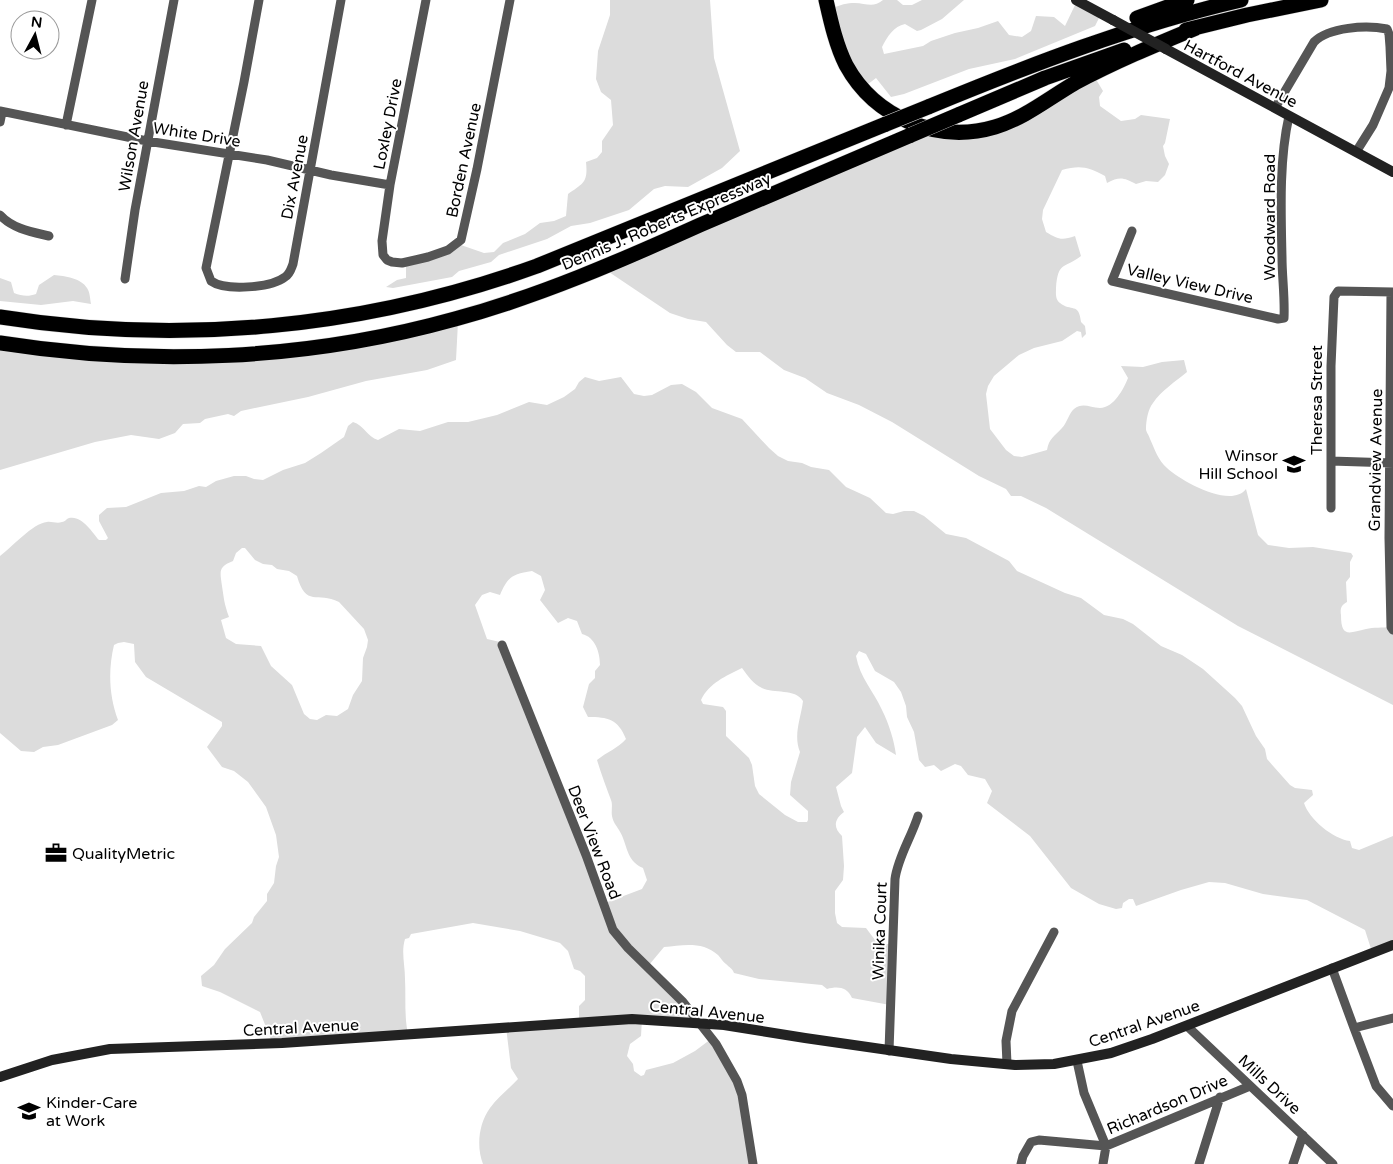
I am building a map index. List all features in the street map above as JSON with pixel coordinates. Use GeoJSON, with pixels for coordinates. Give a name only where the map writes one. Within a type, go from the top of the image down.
{"type":"FeatureCollection","features":[{"type":"Feature","properties":{"kind":"highway"},"geometry":{"type":"LineString","coordinates":[[826,0],[832,28],[840,51],[860,86],[880,105],[896,115],[922,126],[947,132],[977,131],[1005,123],[1105,68],[1196,28]]}},
{"type":"Feature","properties":{"kind":"highway"},"geometry":{"type":"LineString","coordinates":[[1060,54],[1116,27],[1187,0]]}},
{"type":"Feature","properties":{"kind":"highway","name":"Dennis J. Roberts Expressway"},"geometry":{"type":"LineString","coordinates":[[0,317],[96,328],[149,331],[210,330],[280,326],[316,321],[411,304],[462,291],[537,266],[1060,54],[1160,21],[1241,0]]}},
{"type":"Feature","properties":{"kind":"highway","name":"Dennis J. Roberts Expressway"},"geometry":{"type":"LineString","coordinates":[[0,343],[62,351],[106,354],[168,357],[221,355],[274,352],[326,346],[430,326],[481,312],[556,287],[958,114],[1070,68],[1196,28],[1247,15],[1321,0]]}},
{"type":"Feature","properties":{"kind":"main road","name":"Hartford Avenue"},"geometry":{"type":"LineString","coordinates":[[1076,0],[1393,172]]}},
{"type":"Feature","properties":{"kind":"main road","name":"Central Avenue"},"geometry":{"type":"LineString","coordinates":[[0,1077],[52,1060],[110,1049],[282,1043],[632,1019],[724,1025],[889,1051],[1007,1064],[1036,1065],[1077,1061],[1111,1053],[1187,1026],[1393,945]]}},
{"type":"Feature","properties":{"kind":"street"},"geometry":{"type":"LineString","coordinates":[[66,125],[92,0]]}},
{"type":"Feature","properties":{"kind":"street","name":"Wilson Avenue"},"geometry":{"type":"LineString","coordinates":[[125,279],[147,141],[174,0]]}},
{"type":"Feature","properties":{"kind":"street"},"geometry":{"type":"LineString","coordinates":[[229,154],[259,0]]}},
{"type":"Feature","properties":{"kind":"street","name":"Dix Avenue"},"geometry":{"type":"LineString","coordinates":[[229,154],[206,268],[209,279],[222,287],[240,288],[278,281],[288,276],[293,264],[341,0]]}},
{"type":"Feature","properties":{"kind":"street","name":"Loxley Drive"},"geometry":{"type":"LineString","coordinates":[[383,255],[382,241],[390,185],[426,0]]}},
{"type":"Feature","properties":{"kind":"street","name":"Borden Avenue"},"geometry":{"type":"LineString","coordinates":[[383,255],[392,262],[428,257],[448,250],[461,240],[510,0]]}},
{"type":"Feature","properties":{"kind":"street"},"geometry":{"type":"LineString","coordinates":[[1275,108],[1314,42],[1322,35],[1344,29],[1383,28],[1388,31],[1390,47],[1391,71],[1389,88],[1372,125],[1356,152]]}},
{"type":"Feature","properties":{"kind":"street"},"geometry":{"type":"LineString","coordinates":[[0,122],[1,112]]}},
{"type":"Feature","properties":{"kind":"street","name":"White Drive"},"geometry":{"type":"LineString","coordinates":[[1,112],[147,141],[267,160],[331,175],[390,185]]}},
{"type":"Feature","properties":{"kind":"street","name":"Woodward Road"},"geometry":{"type":"LineString","coordinates":[[1284,318],[1283,166],[1289,116]]}},
{"type":"Feature","properties":{"kind":"street"},"geometry":{"type":"LineString","coordinates":[[0,215],[15,226],[49,236]]}},
{"type":"Feature","properties":{"kind":"street","name":"Valley View Drive"},"geometry":{"type":"LineString","coordinates":[[1132,231],[1112,280],[1278,319],[1284,318]]}},
{"type":"Feature","properties":{"kind":"street","name":"Theresa Street"},"geometry":{"type":"LineString","coordinates":[[1331,508],[1330,366],[1335,292],[1392,292]]}},
{"type":"Feature","properties":{"kind":"street","name":"Grandview Avenue"},"geometry":{"type":"LineString","coordinates":[[1392,292],[1392,463],[1389,538],[1392,629]]}},
{"type":"Feature","properties":{"kind":"street"},"geometry":{"type":"LineString","coordinates":[[1331,461],[1392,463]]}},
{"type":"Feature","properties":{"kind":"street","name":"Deer View Road"},"geometry":{"type":"LineString","coordinates":[[502,645],[586,855],[613,930],[628,948],[683,1002],[725,1060],[737,1081],[742,1095],[753,1164]]}},
{"type":"Feature","properties":{"kind":"street","name":"Winika Court"},"geometry":{"type":"LineString","coordinates":[[889,1051],[895,879],[900,859],[913,834],[918,816]]}},
{"type":"Feature","properties":{"kind":"street"},"geometry":{"type":"LineString","coordinates":[[1007,1064],[1006,1041],[1012,1010],[1054,932]]}},
{"type":"Feature","properties":{"kind":"street"},"geometry":{"type":"LineString","coordinates":[[1332,968],[1373,1082],[1393,1106]]}},
{"type":"Feature","properties":{"kind":"street"},"geometry":{"type":"LineString","coordinates":[[1354,1028],[1393,1018]]}},
{"type":"Feature","properties":{"kind":"street","name":"Mills Drive"},"geometry":{"type":"LineString","coordinates":[[1187,1026],[1333,1164]]}},
{"type":"Feature","properties":{"kind":"street"},"geometry":{"type":"LineString","coordinates":[[1077,1061],[1084,1093],[1106,1146],[1103,1164]]}},
{"type":"Feature","properties":{"kind":"street","name":"Richardson Drive"},"geometry":{"type":"LineString","coordinates":[[1021,1164],[1029,1144],[1039,1140],[1106,1146],[1250,1086]]}},
{"type":"Feature","properties":{"kind":"street"},"geometry":{"type":"LineString","coordinates":[[1199,1164],[1220,1098]]}},
{"type":"Feature","properties":{"kind":"street"},"geometry":{"type":"LineString","coordinates":[[1293,1164],[1303,1135]]}},
{"type":"Feature","properties":{"kind":"shaded area"},"geometry":{"type":"Polygon","coordinates":[[[610,0],[710,0],[714,58],[740,151],[722,168],[688,187],[665,186],[654,189],[629,210],[590,223],[571,226],[547,239],[499,255],[491,262],[459,271],[452,277],[393,288],[386,287],[397,280],[406,278],[406,261],[458,244],[484,253],[494,252],[503,243],[525,234],[540,223],[554,221],[566,216],[568,194],[584,181],[586,162],[597,158],[602,152],[602,141],[613,125],[611,100],[601,92],[596,79],[598,51],[610,15],[610,0]]]}},
{"type":"Feature","properties":{"kind":"shaded area"},"geometry":{"type":"Polygon","coordinates":[[[883,0],[897,0],[903,5],[912,5],[922,0],[964,0],[942,19],[921,30],[917,31],[905,24],[897,27],[882,47],[884,54],[923,46],[931,41],[955,33],[998,21],[1009,35],[1022,37],[1031,31],[1036,16],[1054,17],[1065,26],[1076,3],[1100,16],[1095,26],[1015,59],[969,69],[904,94],[891,97],[876,78],[863,88],[829,9],[849,3],[872,5],[883,0]]]}},
{"type":"Feature","properties":{"kind":"shaded area"},"geometry":{"type":"Polygon","coordinates":[[[1094,76],[1103,91],[1099,97],[1100,106],[1121,121],[1135,119],[1141,115],[1170,119],[1163,146],[1169,164],[1165,175],[1158,182],[1146,181],[1136,184],[1122,179],[1115,179],[1107,183],[1105,176],[1084,168],[1062,170],[1043,210],[1042,219],[1046,232],[1063,239],[1075,236],[1081,256],[1060,269],[1057,279],[1056,296],[1057,300],[1064,306],[1078,312],[1081,322],[1085,326],[1086,334],[1082,338],[1081,332],[1077,331],[1062,341],[1034,348],[1019,355],[994,376],[986,394],[990,429],[1006,450],[1014,456],[1022,457],[1047,450],[1051,440],[1064,426],[1074,409],[1084,406],[1105,407],[1114,401],[1128,378],[1121,366],[1143,367],[1162,362],[1184,360],[1187,372],[1160,394],[1151,406],[1146,422],[1146,430],[1159,458],[1164,465],[1183,480],[1206,491],[1229,496],[1239,494],[1246,489],[1258,535],[1268,545],[1289,548],[1313,547],[1351,553],[1353,556],[1350,562],[1350,577],[1346,582],[1347,602],[1343,604],[1341,609],[1341,622],[1344,631],[1347,632],[1372,628],[1390,627],[1393,629],[1393,705],[1238,626],[1046,508],[1021,496],[1011,496],[1006,489],[979,476],[892,422],[859,405],[827,393],[805,378],[784,370],[760,352],[736,352],[706,322],[670,313],[606,270],[917,135],[964,135],[1094,76]]]}},
{"type":"Feature","properties":{"kind":"shaded area"},"geometry":{"type":"Polygon","coordinates":[[[54,275],[68,277],[81,282],[88,290],[91,304],[73,301],[41,305],[0,301],[0,278],[11,282],[14,293],[28,296],[36,294],[39,285],[54,275]]]}},
{"type":"Feature","properties":{"kind":"shaded area"},"geometry":{"type":"Polygon","coordinates":[[[458,322],[456,360],[427,370],[366,381],[308,397],[241,411],[234,416],[228,414],[205,419],[200,423],[183,424],[175,433],[159,439],[131,435],[95,442],[0,470],[0,347],[204,357],[458,322]]]}},
{"type":"Feature","properties":{"kind":"shaded area"},"geometry":{"type":"Polygon","coordinates":[[[585,377],[599,381],[621,377],[634,394],[644,396],[652,395],[671,385],[682,384],[696,392],[712,408],[742,419],[778,456],[788,461],[829,470],[846,487],[870,498],[886,513],[914,511],[924,516],[946,534],[966,538],[1009,561],[1017,571],[1065,593],[1081,598],[1104,615],[1123,619],[1133,624],[1161,646],[1182,655],[1203,669],[1242,706],[1256,736],[1265,749],[1267,759],[1290,785],[1295,788],[1312,790],[1313,795],[1304,803],[1316,822],[1336,836],[1350,841],[1352,848],[1359,850],[1393,836],[1393,945],[1372,952],[1365,930],[1307,900],[1263,894],[1225,883],[1209,882],[1136,906],[1133,899],[1123,903],[1122,908],[1116,909],[1099,904],[1071,888],[1030,836],[987,803],[992,791],[985,779],[968,775],[961,766],[955,764],[941,771],[934,765],[925,767],[919,760],[914,732],[907,717],[906,706],[901,692],[894,682],[875,671],[866,654],[859,651],[856,656],[858,664],[887,721],[896,755],[876,743],[865,727],[857,737],[852,773],[836,787],[844,812],[838,818],[836,827],[842,836],[844,866],[843,880],[835,891],[835,913],[837,923],[842,927],[866,928],[878,944],[893,944],[890,1005],[852,998],[842,988],[827,989],[822,985],[759,979],[734,973],[718,955],[699,946],[664,947],[649,965],[698,1021],[642,1019],[641,1036],[630,1044],[627,1056],[633,1064],[634,1071],[641,1076],[644,1075],[646,1070],[673,1063],[695,1051],[711,1039],[732,1069],[754,1164],[483,1164],[479,1142],[483,1121],[493,1104],[518,1079],[511,1068],[506,1027],[579,1022],[579,1006],[585,1000],[585,976],[580,971],[574,969],[568,951],[560,943],[520,931],[473,923],[411,934],[409,938],[405,939],[403,954],[408,1034],[272,1042],[260,1012],[220,992],[202,986],[201,976],[214,965],[225,949],[252,923],[254,917],[267,901],[267,894],[274,883],[279,857],[276,835],[266,807],[248,782],[234,771],[222,767],[207,747],[222,726],[222,722],[146,677],[135,662],[134,644],[124,642],[114,645],[111,664],[111,692],[118,720],[112,725],[58,745],[43,747],[34,752],[21,751],[0,733],[0,556],[22,536],[41,523],[58,523],[69,518],[78,519],[99,540],[106,540],[108,538],[99,521],[99,515],[107,508],[126,507],[161,493],[184,491],[199,486],[206,487],[216,481],[234,476],[246,476],[263,480],[283,470],[305,463],[321,453],[344,437],[348,426],[353,422],[378,440],[399,429],[420,431],[448,422],[468,422],[497,415],[529,402],[547,405],[564,397],[575,389],[585,377]],[[245,548],[236,553],[233,561],[225,565],[221,570],[224,598],[229,617],[221,620],[226,638],[236,644],[261,646],[271,666],[292,685],[304,714],[310,719],[317,720],[326,715],[337,716],[348,709],[353,695],[362,681],[363,658],[368,640],[364,629],[339,602],[308,595],[300,586],[297,576],[289,571],[277,569],[272,565],[263,564],[255,560],[245,548]],[[532,571],[512,577],[500,595],[490,592],[482,595],[475,605],[487,639],[500,642],[605,903],[642,889],[647,880],[643,868],[637,865],[630,856],[622,835],[613,820],[612,802],[597,760],[626,739],[620,727],[612,720],[588,717],[583,707],[589,684],[595,678],[595,671],[600,665],[596,646],[590,638],[582,634],[577,621],[568,618],[558,623],[540,600],[545,590],[541,576],[532,571]],[[742,668],[724,677],[704,694],[701,700],[703,704],[723,707],[726,711],[726,736],[749,758],[755,786],[759,794],[785,815],[798,822],[807,822],[808,811],[790,795],[791,782],[800,752],[797,733],[803,701],[795,694],[767,690],[759,686],[742,668]]]}},
{"type":"Feature","properties":{"kind":"place","name":"Winsor Hill School"},"geometry":{"type":"Point","coordinates":[1294,464]}},
{"type":"Feature","properties":{"kind":"place","name":"QualityMetric"},"geometry":{"type":"Point","coordinates":[56,853]}},
{"type":"Feature","properties":{"kind":"place","name":"Kinder-Care at Work"},"geometry":{"type":"Point","coordinates":[29,1111]}}]}
